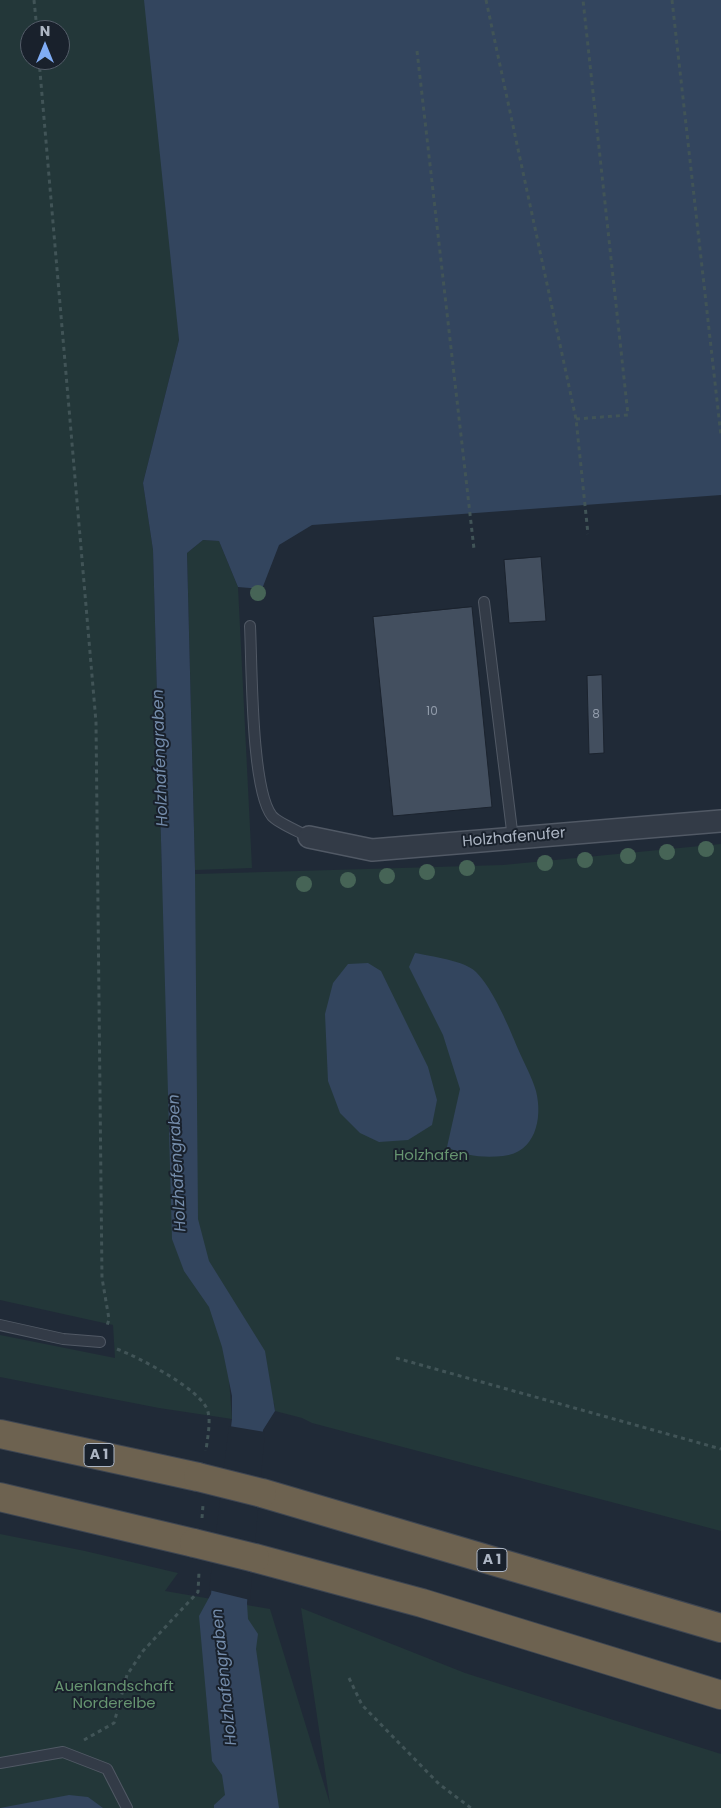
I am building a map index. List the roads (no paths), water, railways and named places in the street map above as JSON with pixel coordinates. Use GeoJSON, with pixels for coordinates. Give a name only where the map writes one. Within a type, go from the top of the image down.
{"type":"FeatureCollection","features":[{"type":"Feature","properties":{"kind":"highway","name":"A 1"},"geometry":{"type":"LineString","coordinates":[[0,1434],[198,1477],[262,1493],[721,1628]]}},
{"type":"Feature","properties":{"kind":"highway"},"geometry":{"type":"LineString","coordinates":[[0,1497],[255,1558],[422,1603],[721,1696]]}},
{"type":"Feature","properties":{"kind":"street","name":"Holzhafenufer"},"geometry":{"type":"LineString","coordinates":[[309,837],[372,850],[721,821]]}},
{"type":"Feature","properties":{"kind":"lane"},"geometry":{"type":"LineString","coordinates":[[484,602],[513,838]]}},
{"type":"Feature","properties":{"kind":"lane"},"geometry":{"type":"LineString","coordinates":[[250,626],[255,736],[261,792],[273,817],[309,837]]}},
{"type":"Feature","properties":{"kind":"lane"},"geometry":{"type":"LineString","coordinates":[[0,1325],[63,1338],[100,1342]]}},
{"type":"Feature","properties":{"kind":"lane"},"geometry":{"type":"LineString","coordinates":[[0,1763],[63,1752],[107,1769],[127,1808]]}},
{"type":"Feature","properties":{"kind":"water","name":"Holzhafengraben"},"geometry":{"type":"Polygon","coordinates":[[[144,0],[721,0],[721,495],[312,525],[279,545],[262,589],[238,587],[219,541],[203,540],[187,553],[195,870],[198,1219],[209,1261],[265,1351],[275,1411],[263,1430],[247,1603],[248,1619],[258,1634],[256,1649],[279,1808],[214,1808],[214,1805],[225,1795],[222,1775],[212,1761],[199,1616],[211,1594],[232,1419],[232,1396],[222,1347],[209,1307],[184,1271],[172,1239],[153,550],[143,483],[179,340],[144,0]]]}},
{"type":"Feature","properties":{"kind":"water"},"geometry":{"type":"Polygon","coordinates":[[[415,953],[447,959],[471,968],[482,979],[500,1009],[532,1080],[538,1102],[537,1123],[534,1133],[523,1149],[503,1156],[488,1157],[467,1154],[447,1147],[460,1089],[443,1035],[409,967],[415,953]]]}},
{"type":"Feature","properties":{"kind":"water"},"geometry":{"type":"Polygon","coordinates":[[[368,963],[381,971],[428,1067],[437,1100],[432,1125],[408,1140],[379,1142],[360,1133],[340,1113],[328,1081],[325,1014],[333,983],[348,964],[368,963]]]}},
{"type":"Feature","properties":{"kind":"water"},"geometry":{"type":"Polygon","coordinates":[[[69,1795],[88,1797],[103,1808],[0,1808],[69,1795]]]}},
{"type":"Feature","properties":{"kind":"park label","name":"Holzhafen"},"geometry":{"type":"Point","coordinates":[431,1156]}},
{"type":"Feature","properties":{"kind":"park label","name":"Auenlandschaft Norderelbe"},"geometry":{"type":"Point","coordinates":[114,1696]}}]}
